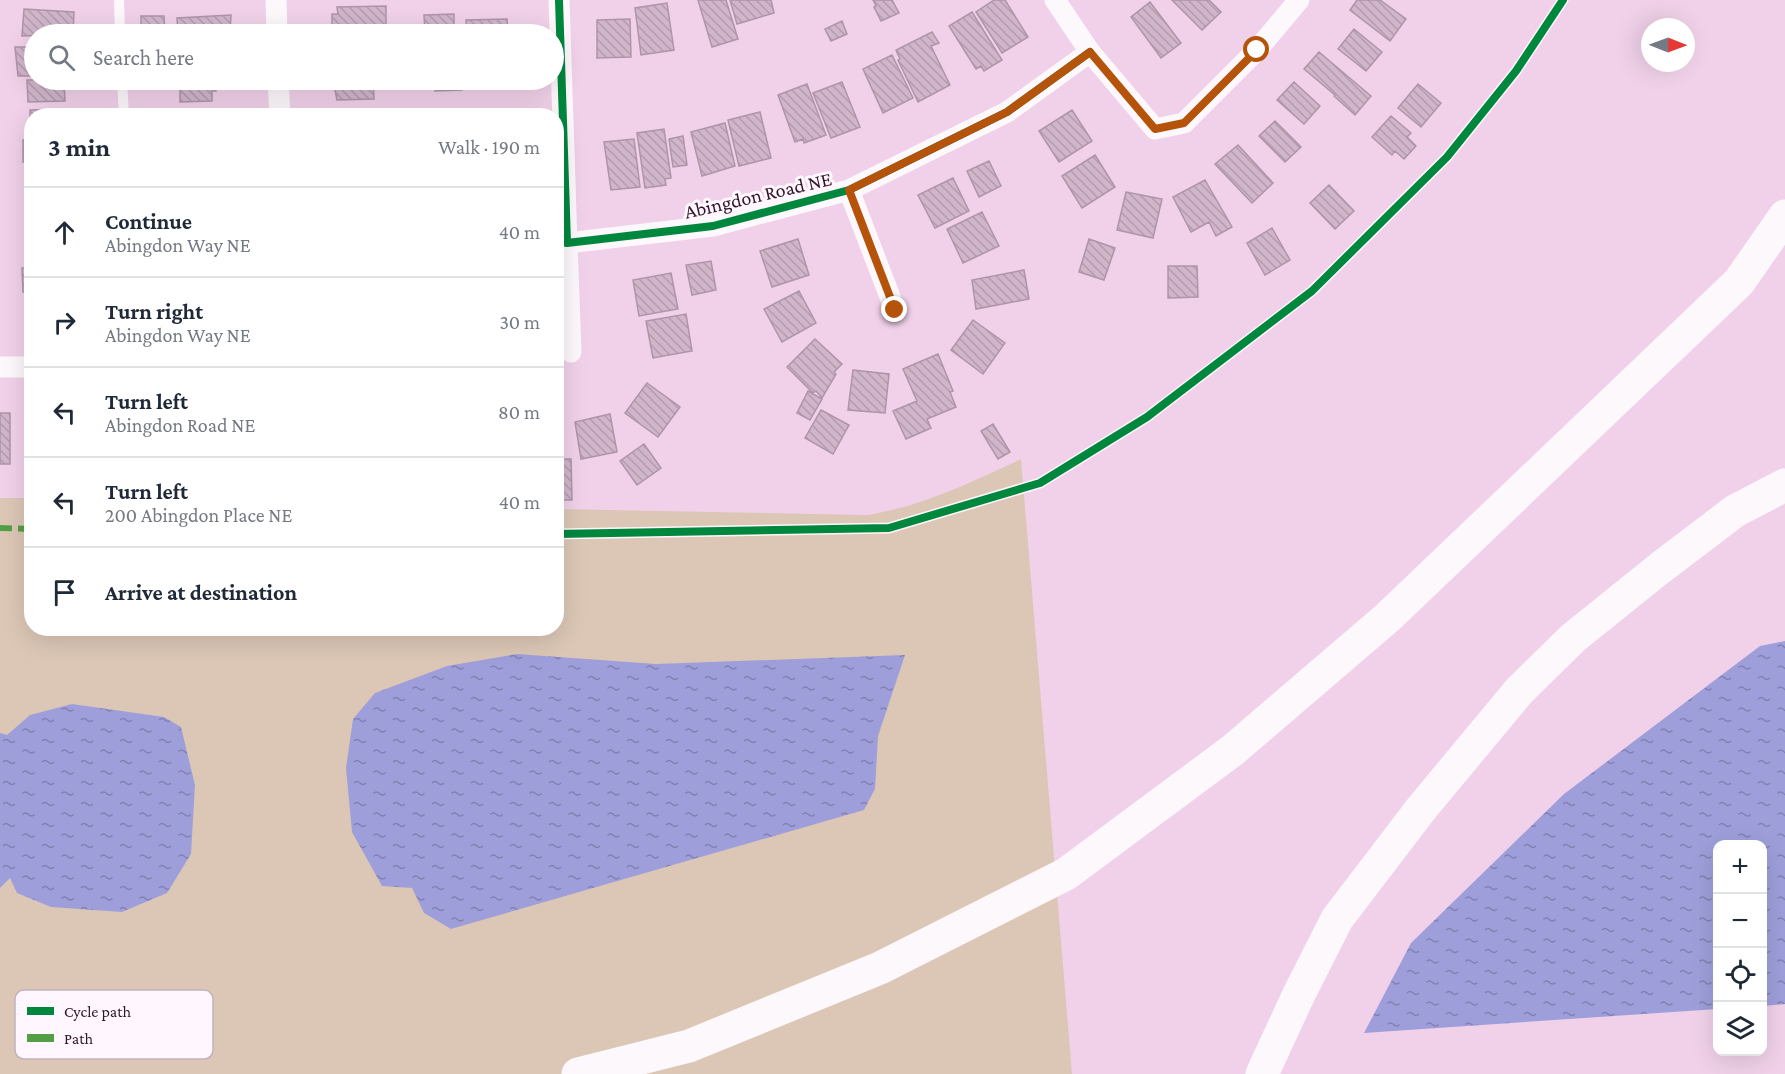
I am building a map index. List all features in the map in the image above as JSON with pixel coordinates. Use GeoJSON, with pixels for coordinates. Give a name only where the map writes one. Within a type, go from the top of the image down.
{"type":"FeatureCollection","features":[{"type":"Feature","properties":{"kind":"highway"},"geometry":{"type":"LineString","coordinates":[[579,1074],[689,1046],[869,973],[1066,874],[1233,750],[1387,618],[1739,282],[1785,216]]}},
{"type":"Feature","properties":{"kind":"highway"},"geometry":{"type":"LineString","coordinates":[[1262,1074],[1337,919],[1407,827],[1519,691],[1573,638],[1669,561],[1736,511],[1785,485]]}},
{"type":"Feature","properties":{"kind":"street"},"geometry":{"type":"LineString","coordinates":[[276,0],[277,24]]}},
{"type":"Feature","properties":{"kind":"street"},"geometry":{"type":"LineString","coordinates":[[559,0],[560,24]]}},
{"type":"Feature","properties":{"kind":"street"},"geometry":{"type":"LineString","coordinates":[[1054,0],[1090,52],[1155,129],[1184,123],[1257,50],[1299,0]]}},
{"type":"Feature","properties":{"kind":"street","name":"Abingdon Road NE"},"geometry":{"type":"LineString","coordinates":[[567,243],[713,226],[849,190],[1007,112],[1090,52]]}},
{"type":"Feature","properties":{"kind":"street"},"geometry":{"type":"LineString","coordinates":[[279,90],[280,108]]}},
{"type":"Feature","properties":{"kind":"street"},"geometry":{"type":"LineString","coordinates":[[562,90],[563,108]]}},
{"type":"Feature","properties":{"kind":"street"},"geometry":{"type":"LineString","coordinates":[[564,152],[571,352]]}},
{"type":"Feature","properties":{"kind":"street"},"geometry":{"type":"LineString","coordinates":[[849,190],[895,310]]}},
{"type":"Feature","properties":{"kind":"street"},"geometry":{"type":"LineString","coordinates":[[0,367],[24,367]]}},
{"type":"Feature","properties":{"kind":"lane"},"geometry":{"type":"LineString","coordinates":[[119,0],[120,24]]}},
{"type":"Feature","properties":{"kind":"lane"},"geometry":{"type":"LineString","coordinates":[[123,90],[124,108]]}},
{"type":"Feature","properties":{"kind":"shaded area"},"geometry":{"type":"Polygon","coordinates":[[[1021,459],[1072,1074],[0,1074],[0,498],[24,498],[24,636],[564,636],[564,509],[868,515],[909,505],[965,485],[1021,459]]]}},
{"type":"Feature","properties":{"kind":"water"},"geometry":{"type":"Polygon","coordinates":[[[1785,641],[1785,1004],[1767,1006],[1767,840],[1713,840],[1713,1009],[1364,1033],[1411,943],[1564,794],[1760,646],[1785,641]]]}},
{"type":"Feature","properties":{"kind":"water"},"geometry":{"type":"Polygon","coordinates":[[[517,654],[656,664],[905,655],[878,736],[875,789],[864,810],[451,929],[424,913],[412,888],[382,886],[352,832],[346,768],[353,719],[375,693],[447,666],[517,654]]]}},
{"type":"Feature","properties":{"kind":"water"},"geometry":{"type":"Polygon","coordinates":[[[72,704],[164,717],[181,727],[195,785],[191,854],[167,893],[122,912],[51,907],[17,893],[10,878],[0,888],[0,733],[7,735],[30,715],[72,704]]]}},
{"type":"Feature","properties":{"kind":"building"},"geometry":{"type":"Polygon","coordinates":[[[698,0],[726,0],[738,39],[712,47],[698,0]]]}},
{"type":"Feature","properties":{"kind":"building"},"geometry":{"type":"Polygon","coordinates":[[[730,0],[771,0],[774,13],[737,24],[730,0]]]}},
{"type":"Feature","properties":{"kind":"building"},"geometry":{"type":"Polygon","coordinates":[[[873,0],[892,0],[899,13],[881,21],[873,0]]]}},
{"type":"Feature","properties":{"kind":"building"},"geometry":{"type":"Polygon","coordinates":[[[994,0],[1005,0],[1028,37],[1002,53],[976,12],[994,0]]]}},
{"type":"Feature","properties":{"kind":"building"},"geometry":{"type":"Polygon","coordinates":[[[1172,0],[1209,0],[1221,12],[1202,30],[1172,0]]]}},
{"type":"Feature","properties":{"kind":"building"},"geometry":{"type":"Polygon","coordinates":[[[1357,0],[1380,0],[1406,19],[1390,41],[1350,10],[1357,0]]]}},
{"type":"Feature","properties":{"kind":"building"},"geometry":{"type":"Polygon","coordinates":[[[1150,2],[1181,43],[1161,58],[1131,17],[1150,2]]]}},
{"type":"Feature","properties":{"kind":"building"},"geometry":{"type":"Polygon","coordinates":[[[667,3],[674,50],[641,55],[635,8],[667,3]]]}},
{"type":"Feature","properties":{"kind":"building"},"geometry":{"type":"Polygon","coordinates":[[[386,6],[386,24],[332,24],[332,14],[338,14],[337,7],[386,6]]]}},
{"type":"Feature","properties":{"kind":"building"},"geometry":{"type":"Polygon","coordinates":[[[24,9],[74,12],[73,24],[24,24],[24,36],[22,36],[24,9]]]}},
{"type":"Feature","properties":{"kind":"building"},"geometry":{"type":"Polygon","coordinates":[[[972,12],[1002,60],[984,71],[981,66],[976,69],[949,26],[972,12]]]}},
{"type":"Feature","properties":{"kind":"building"},"geometry":{"type":"Polygon","coordinates":[[[454,14],[454,24],[424,24],[424,15],[454,14]]]}},
{"type":"Feature","properties":{"kind":"building"},"geometry":{"type":"Polygon","coordinates":[[[231,15],[231,24],[177,24],[177,18],[231,15]]]}},
{"type":"Feature","properties":{"kind":"building"},"geometry":{"type":"Polygon","coordinates":[[[141,16],[164,16],[164,24],[141,24],[141,16]]]}},
{"type":"Feature","properties":{"kind":"building"},"geometry":{"type":"Polygon","coordinates":[[[507,19],[507,24],[466,24],[466,20],[507,19]]]}},
{"type":"Feature","properties":{"kind":"building"},"geometry":{"type":"Polygon","coordinates":[[[630,19],[631,57],[597,58],[597,20],[630,19]]]}},
{"type":"Feature","properties":{"kind":"building"},"geometry":{"type":"Polygon","coordinates":[[[842,21],[847,34],[831,41],[825,29],[842,21]]]}},
{"type":"Feature","properties":{"kind":"building"},"geometry":{"type":"Polygon","coordinates":[[[1354,29],[1382,52],[1366,71],[1338,49],[1354,29]]]}},
{"type":"Feature","properties":{"kind":"building"},"geometry":{"type":"Polygon","coordinates":[[[932,32],[939,43],[931,46],[950,85],[918,102],[898,60],[900,59],[896,50],[932,32]]]}},
{"type":"Feature","properties":{"kind":"building"},"geometry":{"type":"Polygon","coordinates":[[[15,47],[24,47],[24,76],[18,76],[15,47]]]}},
{"type":"Feature","properties":{"kind":"building"},"geometry":{"type":"Polygon","coordinates":[[[1319,52],[1371,96],[1355,115],[1304,69],[1319,52]]]}},
{"type":"Feature","properties":{"kind":"building"},"geometry":{"type":"Polygon","coordinates":[[[892,55],[913,98],[883,113],[863,69],[892,55]]]}},
{"type":"Feature","properties":{"kind":"building"},"geometry":{"type":"Polygon","coordinates":[[[842,82],[860,127],[831,138],[813,93],[842,82]]]}},
{"type":"Feature","properties":{"kind":"building"},"geometry":{"type":"Polygon","coordinates":[[[1294,82],[1320,106],[1304,124],[1277,100],[1294,82]]]}},
{"type":"Feature","properties":{"kind":"building"},"geometry":{"type":"Polygon","coordinates":[[[807,84],[826,135],[804,143],[803,139],[795,142],[778,95],[807,84]]]}},
{"type":"Feature","properties":{"kind":"building"},"geometry":{"type":"Polygon","coordinates":[[[1418,84],[1441,103],[1421,127],[1398,108],[1418,84]]]}},
{"type":"Feature","properties":{"kind":"building"},"geometry":{"type":"Polygon","coordinates":[[[27,90],[64,90],[65,101],[28,102],[27,90]]]}},
{"type":"Feature","properties":{"kind":"building"},"geometry":{"type":"Polygon","coordinates":[[[180,90],[216,90],[212,91],[212,101],[180,102],[180,90]]]}},
{"type":"Feature","properties":{"kind":"building"},"geometry":{"type":"Polygon","coordinates":[[[335,90],[374,90],[374,99],[337,100],[335,90]]]}},
{"type":"Feature","properties":{"kind":"building"},"geometry":{"type":"Polygon","coordinates":[[[1072,110],[1092,141],[1059,162],[1039,131],[1072,110]]]}},
{"type":"Feature","properties":{"kind":"building"},"geometry":{"type":"Polygon","coordinates":[[[760,112],[771,158],[739,166],[728,120],[760,112]]]}},
{"type":"Feature","properties":{"kind":"building"},"geometry":{"type":"Polygon","coordinates":[[[1391,116],[1411,133],[1407,137],[1416,146],[1404,159],[1395,151],[1392,155],[1372,137],[1391,116]]]}},
{"type":"Feature","properties":{"kind":"building"},"geometry":{"type":"Polygon","coordinates":[[[1275,121],[1301,147],[1285,162],[1259,136],[1275,121]]]}},
{"type":"Feature","properties":{"kind":"building"},"geometry":{"type":"Polygon","coordinates":[[[725,123],[735,166],[702,176],[691,132],[725,123]]]}},
{"type":"Feature","properties":{"kind":"building"},"geometry":{"type":"Polygon","coordinates":[[[664,129],[671,178],[665,179],[666,185],[645,188],[637,133],[664,129]]]}},
{"type":"Feature","properties":{"kind":"building"},"geometry":{"type":"Polygon","coordinates":[[[683,136],[687,165],[673,167],[669,139],[683,136]]]}},
{"type":"Feature","properties":{"kind":"building"},"geometry":{"type":"Polygon","coordinates":[[[634,139],[640,187],[611,190],[604,142],[634,139]]]}},
{"type":"Feature","properties":{"kind":"building"},"geometry":{"type":"Polygon","coordinates":[[[1238,145],[1273,183],[1252,203],[1215,164],[1238,145]]]}},
{"type":"Feature","properties":{"kind":"building"},"geometry":{"type":"Polygon","coordinates":[[[1095,155],[1115,187],[1082,208],[1062,176],[1095,155]]]}},
{"type":"Feature","properties":{"kind":"building"},"geometry":{"type":"Polygon","coordinates":[[[989,161],[1001,186],[979,197],[967,171],[989,161]]]}},
{"type":"Feature","properties":{"kind":"building"},"geometry":{"type":"Polygon","coordinates":[[[953,178],[969,211],[935,228],[918,195],[953,178]]]}},
{"type":"Feature","properties":{"kind":"building"},"geometry":{"type":"Polygon","coordinates":[[[1205,180],[1232,227],[1216,236],[1209,222],[1191,232],[1173,197],[1205,180]]]}},
{"type":"Feature","properties":{"kind":"building"},"geometry":{"type":"Polygon","coordinates":[[[1329,185],[1354,211],[1335,229],[1310,203],[1329,185]]]}},
{"type":"Feature","properties":{"kind":"building"},"geometry":{"type":"Polygon","coordinates":[[[1126,192],[1162,199],[1153,238],[1117,230],[1126,192]]]}},
{"type":"Feature","properties":{"kind":"building"},"geometry":{"type":"Polygon","coordinates":[[[982,212],[999,246],[963,263],[947,229],[982,212]]]}},
{"type":"Feature","properties":{"kind":"building"},"geometry":{"type":"Polygon","coordinates":[[[1272,228],[1290,260],[1265,275],[1247,243],[1272,228]]]}},
{"type":"Feature","properties":{"kind":"building"},"geometry":{"type":"Polygon","coordinates":[[[798,239],[809,275],[772,287],[760,251],[798,239]]]}},
{"type":"Feature","properties":{"kind":"building"},"geometry":{"type":"Polygon","coordinates":[[[1089,239],[1115,248],[1104,280],[1079,272],[1089,239]]]}},
{"type":"Feature","properties":{"kind":"building"},"geometry":{"type":"Polygon","coordinates":[[[711,261],[716,290],[692,295],[686,265],[711,261]]]}},
{"type":"Feature","properties":{"kind":"building"},"geometry":{"type":"Polygon","coordinates":[[[1168,266],[1197,266],[1198,297],[1168,298],[1168,266]]]}},
{"type":"Feature","properties":{"kind":"building"},"geometry":{"type":"Polygon","coordinates":[[[22,268],[24,268],[24,292],[22,268]]]}},
{"type":"Feature","properties":{"kind":"building"},"geometry":{"type":"Polygon","coordinates":[[[1024,270],[1029,299],[976,309],[972,280],[1024,270]]]}},
{"type":"Feature","properties":{"kind":"building"},"geometry":{"type":"Polygon","coordinates":[[[671,273],[678,309],[639,316],[633,280],[671,273]]]}},
{"type":"Feature","properties":{"kind":"building"},"geometry":{"type":"Polygon","coordinates":[[[799,291],[816,323],[782,342],[764,309],[799,291]]]}},
{"type":"Feature","properties":{"kind":"building"},"geometry":{"type":"Polygon","coordinates":[[[686,314],[692,351],[653,358],[646,321],[686,314]]]}},
{"type":"Feature","properties":{"kind":"building"},"geometry":{"type":"Polygon","coordinates":[[[973,320],[1005,343],[983,374],[951,350],[973,320]]]}},
{"type":"Feature","properties":{"kind":"building"},"geometry":{"type":"Polygon","coordinates":[[[815,339],[842,364],[834,372],[836,374],[822,398],[816,391],[813,393],[787,367],[815,339]]]}},
{"type":"Feature","properties":{"kind":"building"},"geometry":{"type":"Polygon","coordinates":[[[938,354],[953,391],[950,392],[956,407],[927,419],[931,428],[906,439],[893,411],[917,401],[903,369],[938,354]]]}},
{"type":"Feature","properties":{"kind":"building"},"geometry":{"type":"Polygon","coordinates":[[[853,370],[889,374],[885,413],[848,410],[853,370]]]}},
{"type":"Feature","properties":{"kind":"building"},"geometry":{"type":"Polygon","coordinates":[[[647,383],[680,407],[658,437],[625,413],[647,383]]]}},
{"type":"Feature","properties":{"kind":"building"},"geometry":{"type":"Polygon","coordinates":[[[808,391],[822,399],[810,420],[797,413],[808,391]]]}},
{"type":"Feature","properties":{"kind":"building"},"geometry":{"type":"Polygon","coordinates":[[[821,410],[849,425],[833,454],[805,438],[821,410]]]}},
{"type":"Feature","properties":{"kind":"building"},"geometry":{"type":"Polygon","coordinates":[[[0,413],[10,413],[10,464],[0,464],[0,413]]]}},
{"type":"Feature","properties":{"kind":"building"},"geometry":{"type":"Polygon","coordinates":[[[610,414],[617,452],[581,459],[575,422],[610,414]]]}},
{"type":"Feature","properties":{"kind":"building"},"geometry":{"type":"Polygon","coordinates":[[[993,424],[1010,452],[998,459],[981,431],[993,424]]]}},
{"type":"Feature","properties":{"kind":"building"},"geometry":{"type":"Polygon","coordinates":[[[644,444],[661,468],[637,485],[620,461],[644,444]]]}},
{"type":"Feature","properties":{"kind":"building"},"geometry":{"type":"Polygon","coordinates":[[[564,459],[571,459],[572,500],[564,500],[564,459]]]}},
{"type":"Feature","properties":{"kind":"marked path"},"geometry":{"type":"LineString","coordinates":[[0,528],[24,529]]}},
{"type":"Feature","properties":{"kind":"cycle path"},"geometry":{"type":"LineString","coordinates":[[559,0],[560,24]]}},
{"type":"Feature","properties":{"kind":"cycle path"},"geometry":{"type":"LineString","coordinates":[[564,534],[889,528],[1040,483],[1147,417],[1312,291],[1447,157],[1516,71],[1563,0]]}},
{"type":"Feature","properties":{"kind":"cycle path"},"geometry":{"type":"LineString","coordinates":[[564,152],[567,243],[713,226],[849,190],[1007,112],[1090,52]]}},
{"type":"Feature","properties":{"kind":"cycle path"},"geometry":{"type":"LineString","coordinates":[[562,90],[563,108]]}},
{"type":"Feature","properties":{"kind":"route"},"geometry":{"type":"LineString","coordinates":[[895,310],[849,190],[1007,112],[1090,52],[1155,129],[1184,123],[1257,50]]}}]}
